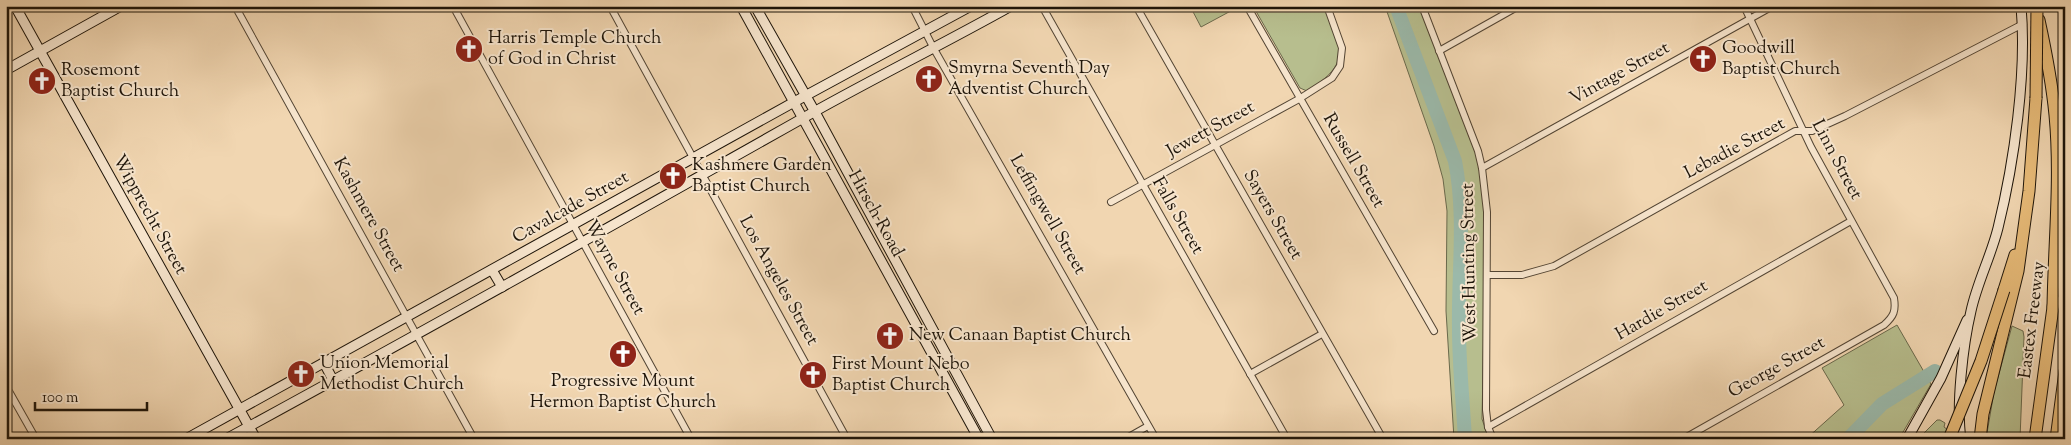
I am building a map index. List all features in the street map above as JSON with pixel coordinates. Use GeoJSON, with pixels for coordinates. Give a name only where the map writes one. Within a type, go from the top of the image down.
{"type":"FeatureCollection","features":[{"type":"Feature","properties":{"kind":"highway"},"geometry":{"type":"LineString","coordinates":[[1980,439],[1983,414],[2027,207],[2036,98],[2037,6]]}},
{"type":"Feature","properties":{"kind":"highway"},"geometry":{"type":"LineString","coordinates":[[2037,6],[2053,94],[2056,135],[2057,180],[2053,307]]}},
{"type":"Feature","properties":{"kind":"highway","name":"Eastex Freeway"},"geometry":{"type":"LineString","coordinates":[[2035,439],[2065,207]]}},
{"type":"Feature","properties":{"kind":"highway"},"geometry":{"type":"LineString","coordinates":[[1949,439],[2009,291]]}},
{"type":"Feature","properties":{"kind":"highway"},"geometry":{"type":"LineString","coordinates":[[2056,439],[2065,371]]}},
{"type":"Feature","properties":{"kind":"main road","name":"Wipprecht Street"},"geometry":{"type":"LineString","coordinates":[[15,6],[256,439]]}},
{"type":"Feature","properties":{"kind":"main road"},"geometry":{"type":"LineString","coordinates":[[6,70],[121,6]]}},
{"type":"Feature","properties":{"kind":"main road","name":"Hirsch Road"},"geometry":{"type":"LineString","coordinates":[[741,6],[979,439]]}},
{"type":"Feature","properties":{"kind":"main road","name":"Hirsch Road"},"geometry":{"type":"LineString","coordinates":[[755,6],[815,112],[992,439]]}},
{"type":"Feature","properties":{"kind":"main road","name":"Cavalcade Street"},"geometry":{"type":"LineString","coordinates":[[186,439],[971,6]]}},
{"type":"Feature","properties":{"kind":"main road","name":"Cavalcade Street"},"geometry":{"type":"LineString","coordinates":[[226,439],[417,335],[804,118],[1010,6]]}},
{"type":"Feature","properties":{"kind":"main road"},"geometry":{"type":"LineString","coordinates":[[1907,439],[1941,378],[1971,310],[1994,243],[2014,142],[2020,83],[2023,24],[2021,6]]}},
{"type":"Feature","properties":{"kind":"main road"},"geometry":{"type":"LineString","coordinates":[[492,270],[502,287]]}},
{"type":"Feature","properties":{"kind":"main road"},"geometry":{"type":"LineString","coordinates":[[909,310],[920,305]]}},
{"type":"Feature","properties":{"kind":"main road"},"geometry":{"type":"LineString","coordinates":[[1961,439],[1962,375],[1971,310]]}},
{"type":"Feature","properties":{"kind":"main road"},"geometry":{"type":"LineString","coordinates":[[324,363],[333,380]]}},
{"type":"Feature","properties":{"kind":"street","name":"Kashmere Street"},"geometry":{"type":"LineString","coordinates":[[235,6],[474,439]]}},
{"type":"Feature","properties":{"kind":"street","name":"Wayne Street"},"geometry":{"type":"LineString","coordinates":[[453,6],[691,439]]}},
{"type":"Feature","properties":{"kind":"street","name":"Los Angeles Street"},"geometry":{"type":"LineString","coordinates":[[610,6],[848,439]]}},
{"type":"Feature","properties":{"kind":"street","name":"Leffingwell Street"},"geometry":{"type":"LineString","coordinates":[[912,6],[927,31],[934,49],[1156,439]]}},
{"type":"Feature","properties":{"kind":"street","name":"Falls Street"},"geometry":{"type":"LineString","coordinates":[[1042,6],[1142,186],[1287,439]]}},
{"type":"Feature","properties":{"kind":"street","name":"Sayers Street"},"geometry":{"type":"LineString","coordinates":[[1136,6],[1383,439]]}},
{"type":"Feature","properties":{"kind":"street","name":"Russell Street"},"geometry":{"type":"LineString","coordinates":[[1247,6],[1434,331]]}},
{"type":"Feature","properties":{"kind":"street","name":"Jewett Street"},"geometry":{"type":"LineString","coordinates":[[1112,202],[1328,81],[1340,66],[1342,55],[1341,42],[1327,6]]}},
{"type":"Feature","properties":{"kind":"street","name":"West Hunting Street"},"geometry":{"type":"LineString","coordinates":[[1422,6],[1478,151],[1482,168],[1487,212],[1486,410],[1488,427],[1494,439]]}},
{"type":"Feature","properties":{"kind":"street"},"geometry":{"type":"LineString","coordinates":[[1439,51],[1519,6]]}},
{"type":"Feature","properties":{"kind":"street","name":"Linn Street"},"geometry":{"type":"LineString","coordinates":[[1744,6],[1803,131],[1894,298],[1896,309],[1893,317],[1886,323]]}},
{"type":"Feature","properties":{"kind":"street","name":"Vintage Street"},"geometry":{"type":"LineString","coordinates":[[1482,168],[1773,6]]}},
{"type":"Feature","properties":{"kind":"street","name":"Lebadie Street"},"geometry":{"type":"LineString","coordinates":[[1487,275],[1522,275],[1554,266],[1795,132],[1812,131],[1844,116],[2023,24]]}},
{"type":"Feature","properties":{"kind":"street","name":"Hardie Street"},"geometry":{"type":"LineString","coordinates":[[1488,427],[1851,221]]}},
{"type":"Feature","properties":{"kind":"street","name":"George Street"},"geometry":{"type":"LineString","coordinates":[[1683,439],[1886,323]]}},
{"type":"Feature","properties":{"kind":"street"},"geometry":{"type":"LineString","coordinates":[[1250,374],[1322,334]]}},
{"type":"Feature","properties":{"kind":"street"},"geometry":{"type":"LineString","coordinates":[[6,386],[36,439]]}},
{"type":"Feature","properties":{"kind":"street"},"geometry":{"type":"LineString","coordinates":[[1125,439],[1148,426]]}},
{"type":"Feature","properties":{"kind":"green space"},"geometry":{"type":"Polygon","coordinates":[[[1190,6],[1240,6],[1201,27],[1190,6]]]}},
{"type":"Feature","properties":{"kind":"green space"},"geometry":{"type":"Polygon","coordinates":[[[1253,6],[1324,6],[1335,34],[1339,54],[1337,63],[1331,72],[1307,91],[1300,88],[1253,6]]]}},
{"type":"Feature","properties":{"kind":"green space"},"geometry":{"type":"Polygon","coordinates":[[[1385,6],[1419,6],[1479,162],[1484,202],[1485,272],[1482,419],[1489,439],[1454,439],[1446,311],[1447,211],[1443,179],[1434,146],[1385,6]]]}},
{"type":"Feature","properties":{"kind":"green space"},"geometry":{"type":"Polygon","coordinates":[[[1897,325],[1931,384],[1899,439],[1806,439],[1844,405],[1822,368],[1897,325]]]}},
{"type":"Feature","properties":{"kind":"green space"},"geometry":{"type":"Polygon","coordinates":[[[2012,326],[2023,331],[2024,337],[2020,439],[1986,439],[1994,392],[2012,326]]]}},
{"type":"Feature","properties":{"kind":"green space"},"geometry":{"type":"Polygon","coordinates":[[[1937,420],[1945,423],[1944,427],[1948,430],[1945,439],[1918,439],[1937,420]]]}},
{"type":"Feature","properties":{"kind":"waterway"},"geometry":{"type":"LineString","coordinates":[[1396,6],[1455,161],[1461,223],[1459,342],[1465,439]]}},
{"type":"Feature","properties":{"kind":"waterway"},"geometry":{"type":"LineString","coordinates":[[1848,439],[1882,404],[1935,371]]}},
{"type":"Feature","properties":{"kind":"place","name":"Harris Temple Church of God in Christ"},"geometry":{"type":"Point","coordinates":[469,49]}},
{"type":"Feature","properties":{"kind":"place","name":"Goodwill Baptist Church"},"geometry":{"type":"Point","coordinates":[1703,59]}},
{"type":"Feature","properties":{"kind":"place","name":"Smyrna Seventh Day Adventist Church"},"geometry":{"type":"Point","coordinates":[929,79]}},
{"type":"Feature","properties":{"kind":"place","name":"Rosemont Baptist Church"},"geometry":{"type":"Point","coordinates":[42,81]}},
{"type":"Feature","properties":{"kind":"place","name":"Kashmere Garden Baptist Church"},"geometry":{"type":"Point","coordinates":[673,176]}},
{"type":"Feature","properties":{"kind":"place","name":"New Canaan Baptist Church"},"geometry":{"type":"Point","coordinates":[890,336]}},
{"type":"Feature","properties":{"kind":"place","name":"Progressive Mount Hermon Baptist Church"},"geometry":{"type":"Point","coordinates":[623,354]}},
{"type":"Feature","properties":{"kind":"place","name":"Union Memorial Methodist Church"},"geometry":{"type":"Point","coordinates":[301,374]}},
{"type":"Feature","properties":{"kind":"place","name":"First Mount Nebo Baptist Church"},"geometry":{"type":"Point","coordinates":[813,375]}}]}
